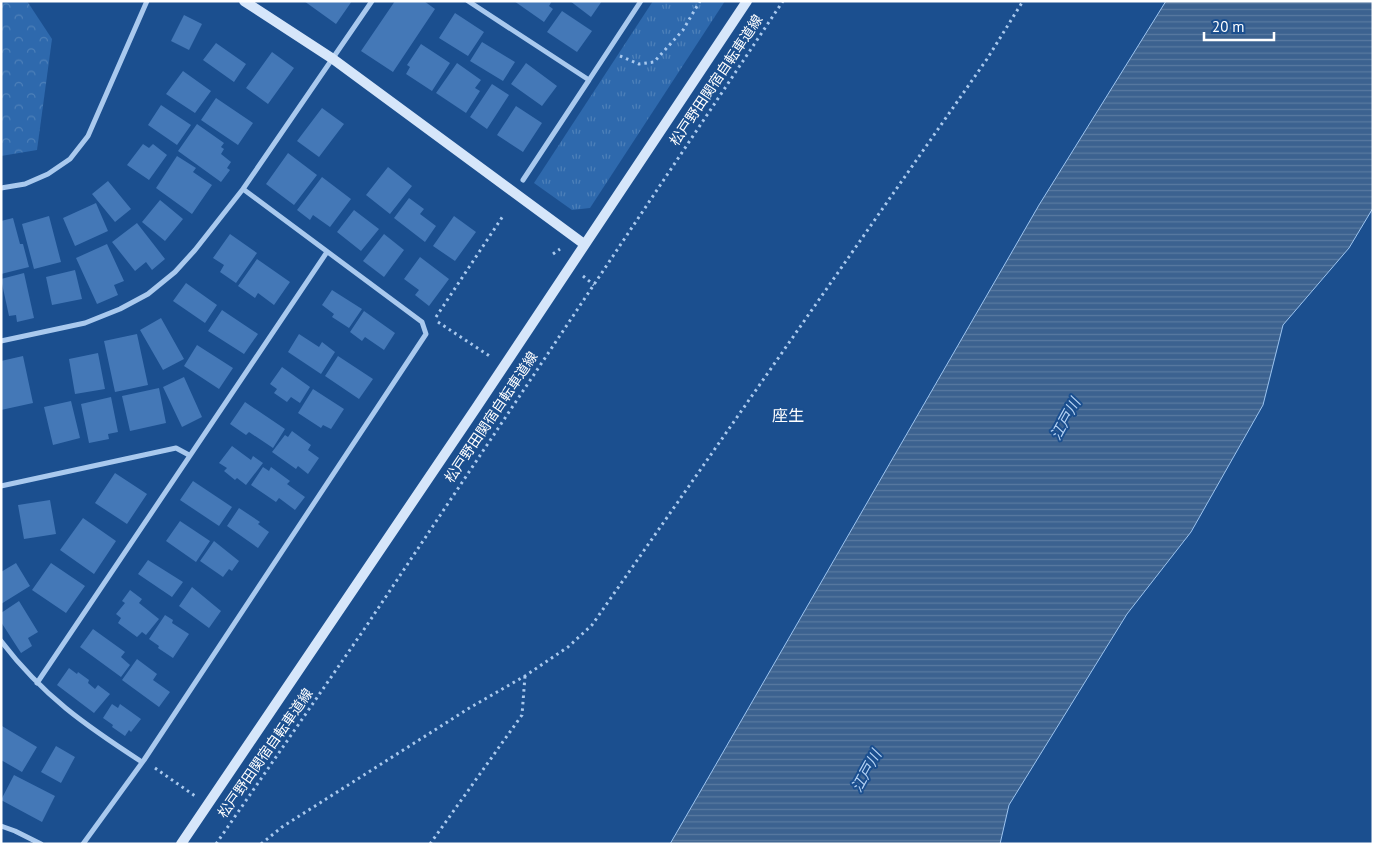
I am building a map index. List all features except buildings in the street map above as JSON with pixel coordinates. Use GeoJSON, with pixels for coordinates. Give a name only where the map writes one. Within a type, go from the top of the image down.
{"type":"FeatureCollection","features":[{"type":"Feature","properties":{"kind":"street"},"geometry":{"type":"LineString","coordinates":[[1,188],[25,184],[48,174],[70,159],[88,136],[147,1]]}},
{"type":"Feature","properties":{"kind":"street"},"geometry":{"type":"LineString","coordinates":[[244,1],[333,59],[584,244]]}},
{"type":"Feature","properties":{"kind":"street"},"geometry":{"type":"LineString","coordinates":[[1,341],[85,323],[120,309],[148,294],[175,272],[243,189],[372,1]]}},
{"type":"Feature","properties":{"kind":"street"},"geometry":{"type":"LineString","coordinates":[[468,1],[589,80]]}},
{"type":"Feature","properties":{"kind":"street"},"geometry":{"type":"LineString","coordinates":[[523,180],[640,1]]}},
{"type":"Feature","properties":{"kind":"street"},"geometry":{"type":"LineString","coordinates":[[181,844],[747,1]]}},
{"type":"Feature","properties":{"kind":"street"},"geometry":{"type":"LineString","coordinates":[[83,844],[143,761],[426,334],[422,322],[243,189]]}},
{"type":"Feature","properties":{"kind":"street"},"geometry":{"type":"LineString","coordinates":[[37,684],[327,252]]}},
{"type":"Feature","properties":{"kind":"street"},"geometry":{"type":"LineString","coordinates":[[1,486],[176,448],[189,455]]}},
{"type":"Feature","properties":{"kind":"street"},"geometry":{"type":"LineString","coordinates":[[1,642],[37,684],[68,712],[95,732],[143,761]]}},
{"type":"Feature","properties":{"kind":"street"},"geometry":{"type":"LineString","coordinates":[[1,826],[15,830],[41,844]]}},
{"type":"Feature","properties":{"kind":"path"},"geometry":{"type":"LineString","coordinates":[[609,49],[625,60],[639,64],[654,62],[683,30],[700,1]]}},
{"type":"Feature","properties":{"kind":"path","name":"松戸野田関宿自転車道線"},"geometry":{"type":"LineString","coordinates":[[216,844],[365,628],[783,1]]}},
{"type":"Feature","properties":{"kind":"path"},"geometry":{"type":"LineString","coordinates":[[261,844],[282,827],[315,806],[471,707],[525,676],[568,647],[592,625],[987,59],[1023,1]]}},
{"type":"Feature","properties":{"kind":"path"},"geometry":{"type":"LineString","coordinates":[[503,216],[434,319],[503,366]]}},
{"type":"Feature","properties":{"kind":"path"},"geometry":{"type":"LineString","coordinates":[[553,254],[561,249]]}},
{"type":"Feature","properties":{"kind":"path"},"geometry":{"type":"LineString","coordinates":[[578,273],[594,285]]}},
{"type":"Feature","properties":{"kind":"path"},"geometry":{"type":"LineString","coordinates":[[430,844],[522,715],[525,676]]}},
{"type":"Feature","properties":{"kind":"path"},"geometry":{"type":"LineString","coordinates":[[143,761],[207,805]]}},
{"type":"Feature","properties":{"kind":"green space"},"geometry":{"type":"Polygon","coordinates":[[[1,1],[27,1],[52,39],[37,150],[1,156],[1,1]]]}},
{"type":"Feature","properties":{"kind":"green space"},"geometry":{"type":"Polygon","coordinates":[[[653,1],[725,1],[590,208],[572,210],[534,183],[653,1]]]}},
{"type":"Feature","properties":{"kind":"water","name":"江戸川"},"geometry":{"type":"Polygon","coordinates":[[[1166,1],[1373,1],[1373,208],[1349,248],[1283,325],[1263,405],[1191,532],[1127,614],[1009,805],[1000,844],[670,844],[1039,205],[1166,1]]]}},
{"type":"Feature","properties":{"kind":"district","name":"座生"},"geometry":{"type":"Point","coordinates":[788,415]}}]}
